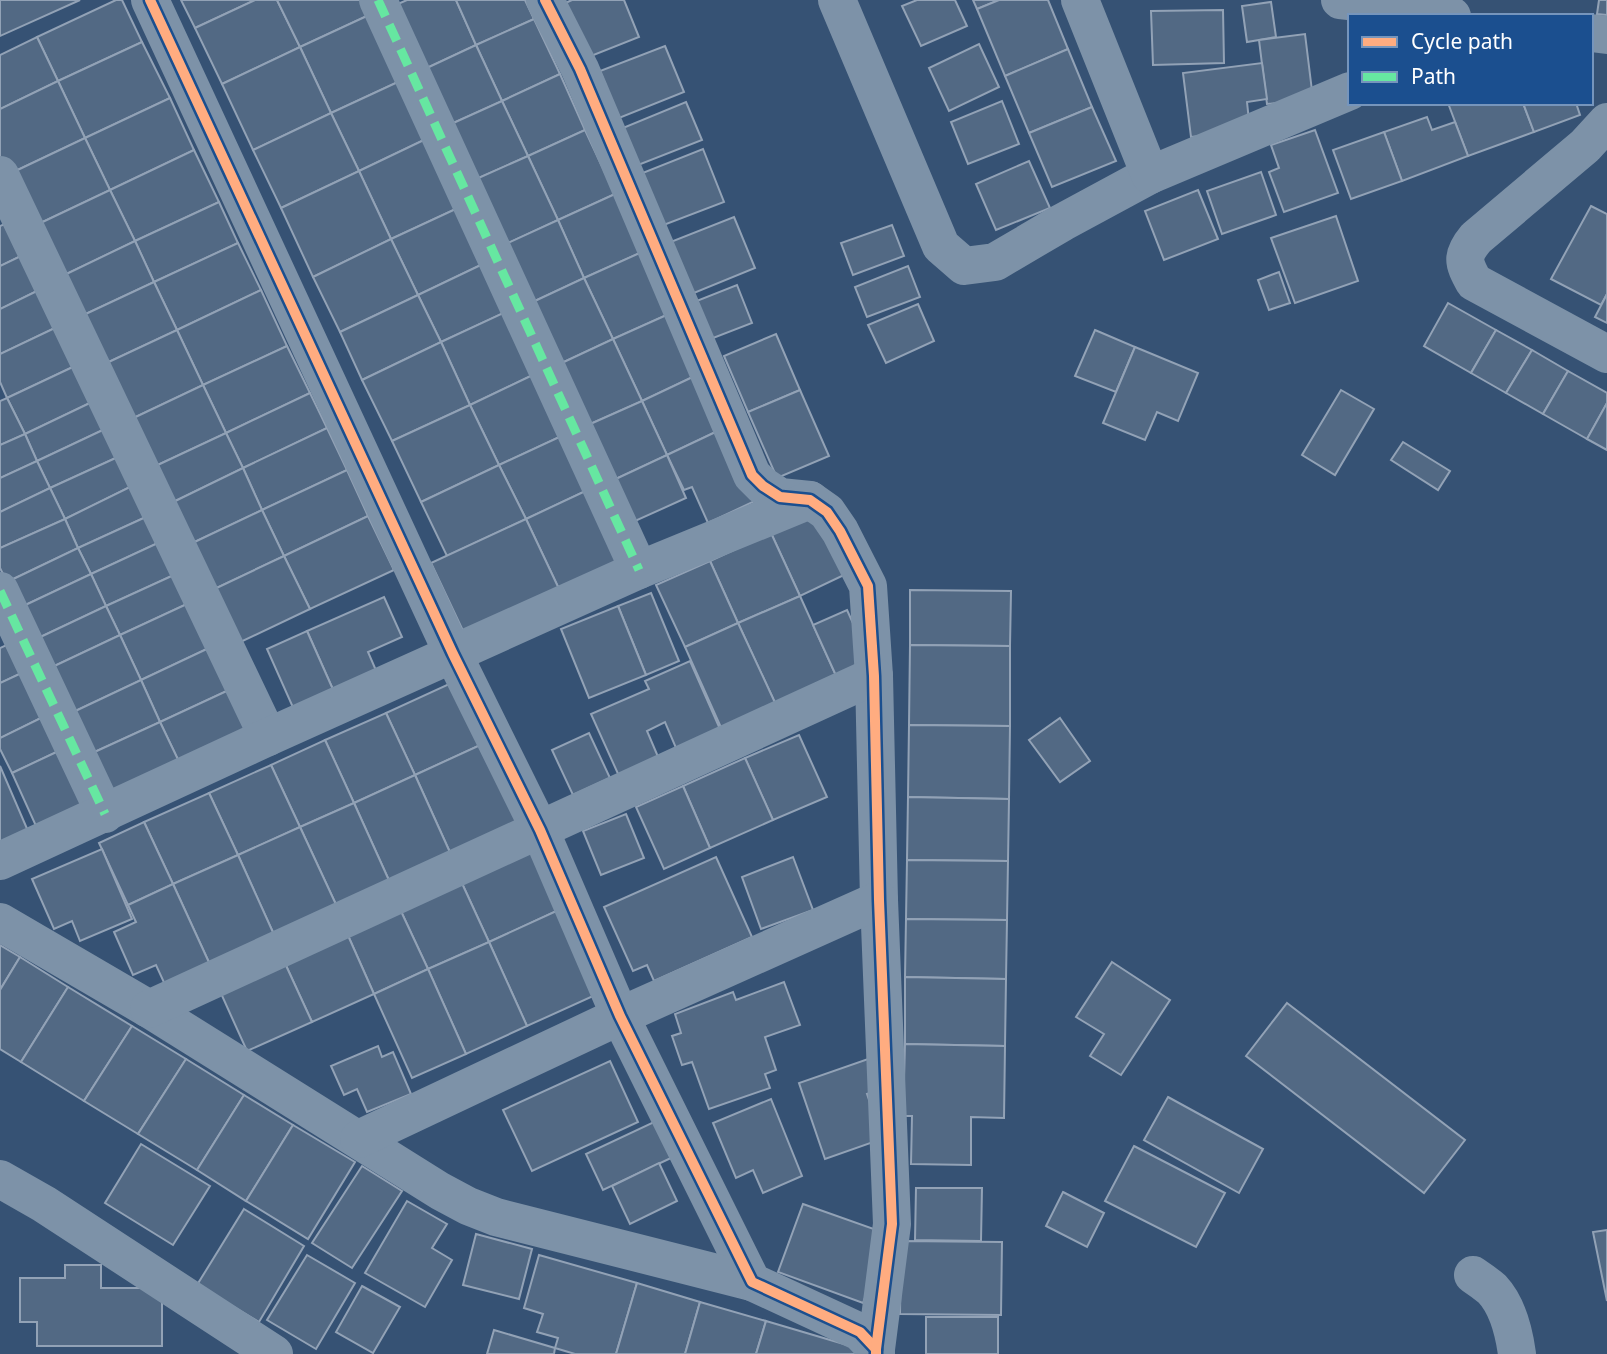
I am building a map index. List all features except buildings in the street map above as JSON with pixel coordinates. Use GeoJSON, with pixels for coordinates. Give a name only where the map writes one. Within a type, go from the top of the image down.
{"type":"FeatureCollection","features":[{"type":"Feature","properties":{"kind":"street"},"geometry":{"type":"LineString","coordinates":[[150,0],[453,654],[540,830],[620,1016],[752,1282]]}},
{"type":"Feature","properties":{"kind":"street"},"geometry":{"type":"LineString","coordinates":[[378,0],[639,570]]}},
{"type":"Feature","properties":{"kind":"street"},"geometry":{"type":"LineString","coordinates":[[545,0],[580,69],[752,475],[780,497],[810,500],[827,512],[840,531],[868,586],[874,676],[878,900],[892,1224],[876,1352]]}},
{"type":"Feature","properties":{"kind":"street"},"geometry":{"type":"LineString","coordinates":[[837,0],[941,246],[964,266],[995,262],[1150,175],[1348,92]]}},
{"type":"Feature","properties":{"kind":"street"},"geometry":{"type":"LineString","coordinates":[[1080,0],[1150,175]]}},
{"type":"Feature","properties":{"kind":"street"},"geometry":{"type":"LineString","coordinates":[[1340,0],[1440,14]]}},
{"type":"Feature","properties":{"kind":"street"},"geometry":{"type":"LineString","coordinates":[[1607,122],[1585,146],[1476,238],[1467,248],[1464,258],[1474,282],[1607,354]]}},
{"type":"Feature","properties":{"kind":"street"},"geometry":{"type":"LineString","coordinates":[[0,175],[268,737]]}},
{"type":"Feature","properties":{"kind":"street"},"geometry":{"type":"LineString","coordinates":[[0,861],[639,570],[810,500]]}},
{"type":"Feature","properties":{"kind":"street"},"geometry":{"type":"LineString","coordinates":[[0,591],[105,814]]}},
{"type":"Feature","properties":{"kind":"street"},"geometry":{"type":"LineString","coordinates":[[149,1009],[874,676]]}},
{"type":"Feature","properties":{"kind":"street"},"geometry":{"type":"LineString","coordinates":[[359,1139],[620,1016],[878,900]]}},
{"type":"Feature","properties":{"kind":"street"},"geometry":{"type":"LineString","coordinates":[[0,922],[149,1009],[468,1206],[496,1217],[752,1282],[860,1332],[876,1352]]}},
{"type":"Feature","properties":{"kind":"street"},"geometry":{"type":"LineString","coordinates":[[0,1179],[44,1203],[274,1354]]}},
{"type":"Feature","properties":{"kind":"street"},"geometry":{"type":"LineString","coordinates":[[1473,1275],[1492,1289],[1503,1304],[1517,1354]]}},
{"type":"Feature","properties":{"kind":"marked path"},"geometry":{"type":"LineString","coordinates":[[378,0],[639,570]]}},
{"type":"Feature","properties":{"kind":"marked path"},"geometry":{"type":"LineString","coordinates":[[0,591],[105,814]]}},
{"type":"Feature","properties":{"kind":"cycle path"},"geometry":{"type":"LineString","coordinates":[[150,0],[453,654],[540,830],[620,1016],[752,1282],[860,1332],[876,1349],[876,1354]]}},
{"type":"Feature","properties":{"kind":"cycle path"},"geometry":{"type":"LineString","coordinates":[[545,0],[580,69],[752,475],[780,497],[810,500],[827,512],[840,531],[868,586],[874,676],[879,900],[892,1224],[876,1349]]}}]}
